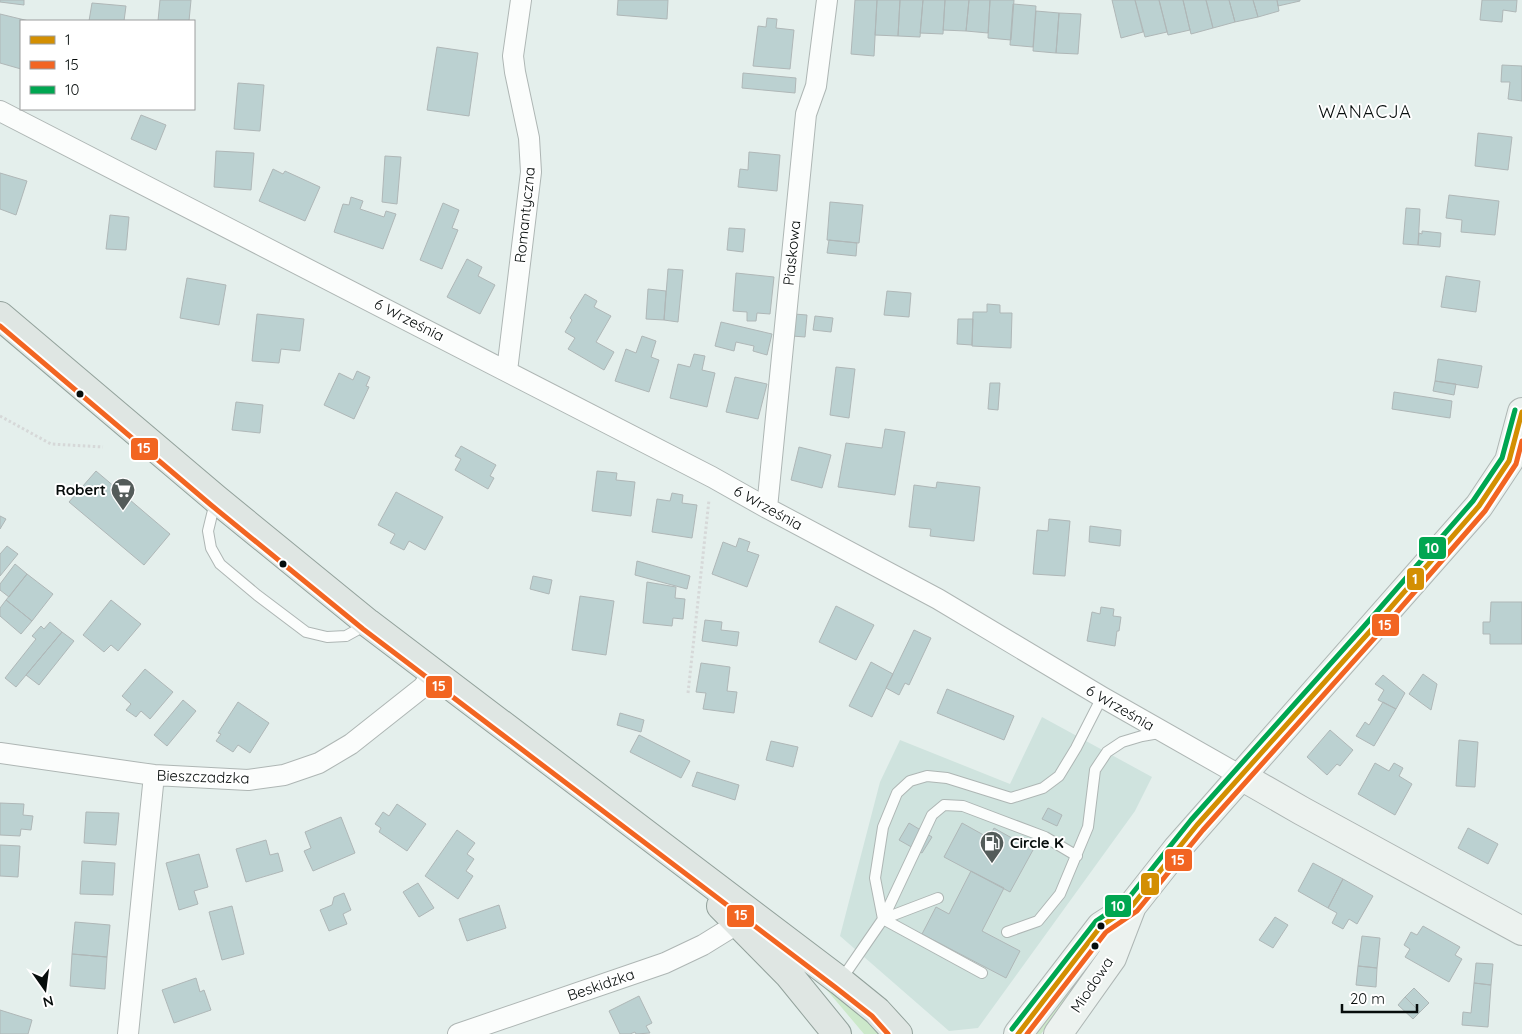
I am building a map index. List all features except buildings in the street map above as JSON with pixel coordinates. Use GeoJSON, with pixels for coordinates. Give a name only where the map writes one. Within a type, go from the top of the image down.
{"type":"FeatureCollection","features":[{"type":"Feature","properties":{"kind":"main road"},"geometry":{"type":"LineString","coordinates":[[0,316],[368,623],[840,981],[877,1011],[898,1034]]}},
{"type":"Feature","properties":{"kind":"main road"},"geometry":{"type":"LineString","coordinates":[[673,853],[737,924],[789,975],[838,1034]]}},
{"type":"Feature","properties":{"kind":"street","name":"Romantyczna"},"geometry":{"type":"LineString","coordinates":[[507,371],[531,172],[529,138],[513,56],[522,0]]}},
{"type":"Feature","properties":{"kind":"street","name":"Piaskowa"},"geometry":{"type":"LineString","coordinates":[[767,508],[806,114],[816,86],[827,0]]}},
{"type":"Feature","properties":{"kind":"street","name":"6 Września"},"geometry":{"type":"LineString","coordinates":[[0,111],[712,477],[938,599],[1102,698],[1522,931]]}},
{"type":"Feature","properties":{"kind":"street","name":"Miodowa"},"geometry":{"type":"LineString","coordinates":[[1058,1034],[1112,958],[1132,906],[1182,843],[1479,506],[1509,461],[1522,412]]}},
{"type":"Feature","properties":{"kind":"street","name":"Bieszczadzka"},"geometry":{"type":"LineString","coordinates":[[0,753],[154,775],[248,780],[284,775],[319,763],[351,744],[423,688],[433,672]]}},
{"type":"Feature","properties":{"kind":"street"},"geometry":{"type":"LineString","coordinates":[[128,1034],[154,775]]}},
{"type":"Feature","properties":{"kind":"street","name":"Miodowa"},"geometry":{"type":"LineString","coordinates":[[1018,1034],[1100,926],[1132,906]]}},
{"type":"Feature","properties":{"kind":"street","name":"Beskidzka"},"geometry":{"type":"LineString","coordinates":[[458,1034],[666,963],[704,945],[737,924]]}},
{"type":"Feature","properties":{"kind":"lane"},"geometry":{"type":"LineString","coordinates":[[216,498],[208,531],[211,548],[220,564],[257,595],[306,632],[327,637],[346,636],[368,623]]}},
{"type":"Feature","properties":{"kind":"lane"},"geometry":{"type":"LineString","coordinates":[[883,919],[875,878],[883,827],[897,793],[910,781],[927,776],[947,778],[1011,798],[1043,788],[1059,776],[1102,698]]}},
{"type":"Feature","properties":{"kind":"lane"},"geometry":{"type":"LineString","coordinates":[[1007,932],[1038,921],[1060,894],[1088,827],[1095,770],[1107,752],[1122,742],[1163,732]]}},
{"type":"Feature","properties":{"kind":"lane"},"geometry":{"type":"LineString","coordinates":[[840,981],[883,919],[932,815],[944,805],[963,806],[1045,837],[1077,856]]}},
{"type":"Feature","properties":{"kind":"lane"},"geometry":{"type":"LineString","coordinates":[[883,919],[938,898]]}},
{"type":"Feature","properties":{"kind":"lane"},"geometry":{"type":"LineString","coordinates":[[883,919],[982,973]]}},
{"type":"Feature","properties":{"kind":"path"},"geometry":{"type":"LineString","coordinates":[[0,416],[51,444],[103,446]]}},
{"type":"Feature","properties":{"kind":"path"},"geometry":{"type":"LineString","coordinates":[[688,693],[712,477]]}},
{"type":"Feature","properties":{"kind":"shaded area"},"geometry":{"type":"Polygon","coordinates":[[[1042,717],[1152,777],[1135,811],[978,1028],[949,1031],[840,936],[880,782],[900,740],[1010,784],[1042,717]]]}},
{"type":"Feature","properties":{"kind":"green space"},"geometry":{"type":"Polygon","coordinates":[[[815,976],[883,1034],[864,1034],[815,976]]]}},
{"type":"Feature","properties":{"kind":"green space"},"geometry":{"type":"Polygon","coordinates":[[[1067,993],[1070,996],[1041,1034],[1033,1034],[1067,993]]]}},
{"type":"Feature","properties":{"kind":"transit line","name":"15"},"geometry":{"type":"LineString","coordinates":[[0,326],[211,505],[363,629],[835,987],[872,1016],[888,1034]]}},
{"type":"Feature","properties":{"kind":"transit line","name":"10"},"geometry":{"type":"LineString","coordinates":[[1012,1029],[1096,921],[1127,900],[1191,820],[1473,501],[1502,458],[1515,410]]}},
{"type":"Feature","properties":{"kind":"transit line","name":"1"},"geometry":{"type":"LineString","coordinates":[[1018,1034],[1101,926],[1132,906],[1197,825],[1479,506],[1509,461],[1522,412]]}},
{"type":"Feature","properties":{"kind":"transit line","name":"15"},"geometry":{"type":"LineString","coordinates":[[1027,1034],[1106,932],[1137,911],[1203,830],[1485,511],[1516,464],[1522,441]]}},
{"type":"Feature","properties":{"kind":"place","name":"Robert"},"geometry":{"type":"Point","coordinates":[123,511]}},
{"type":"Feature","properties":{"kind":"place","name":"Circle K"},"geometry":{"type":"Point","coordinates":[992,864]}},
{"type":"Feature","properties":{"kind":"district","name":"WANACJA"},"geometry":{"type":"Point","coordinates":[1365,112]}}]}
